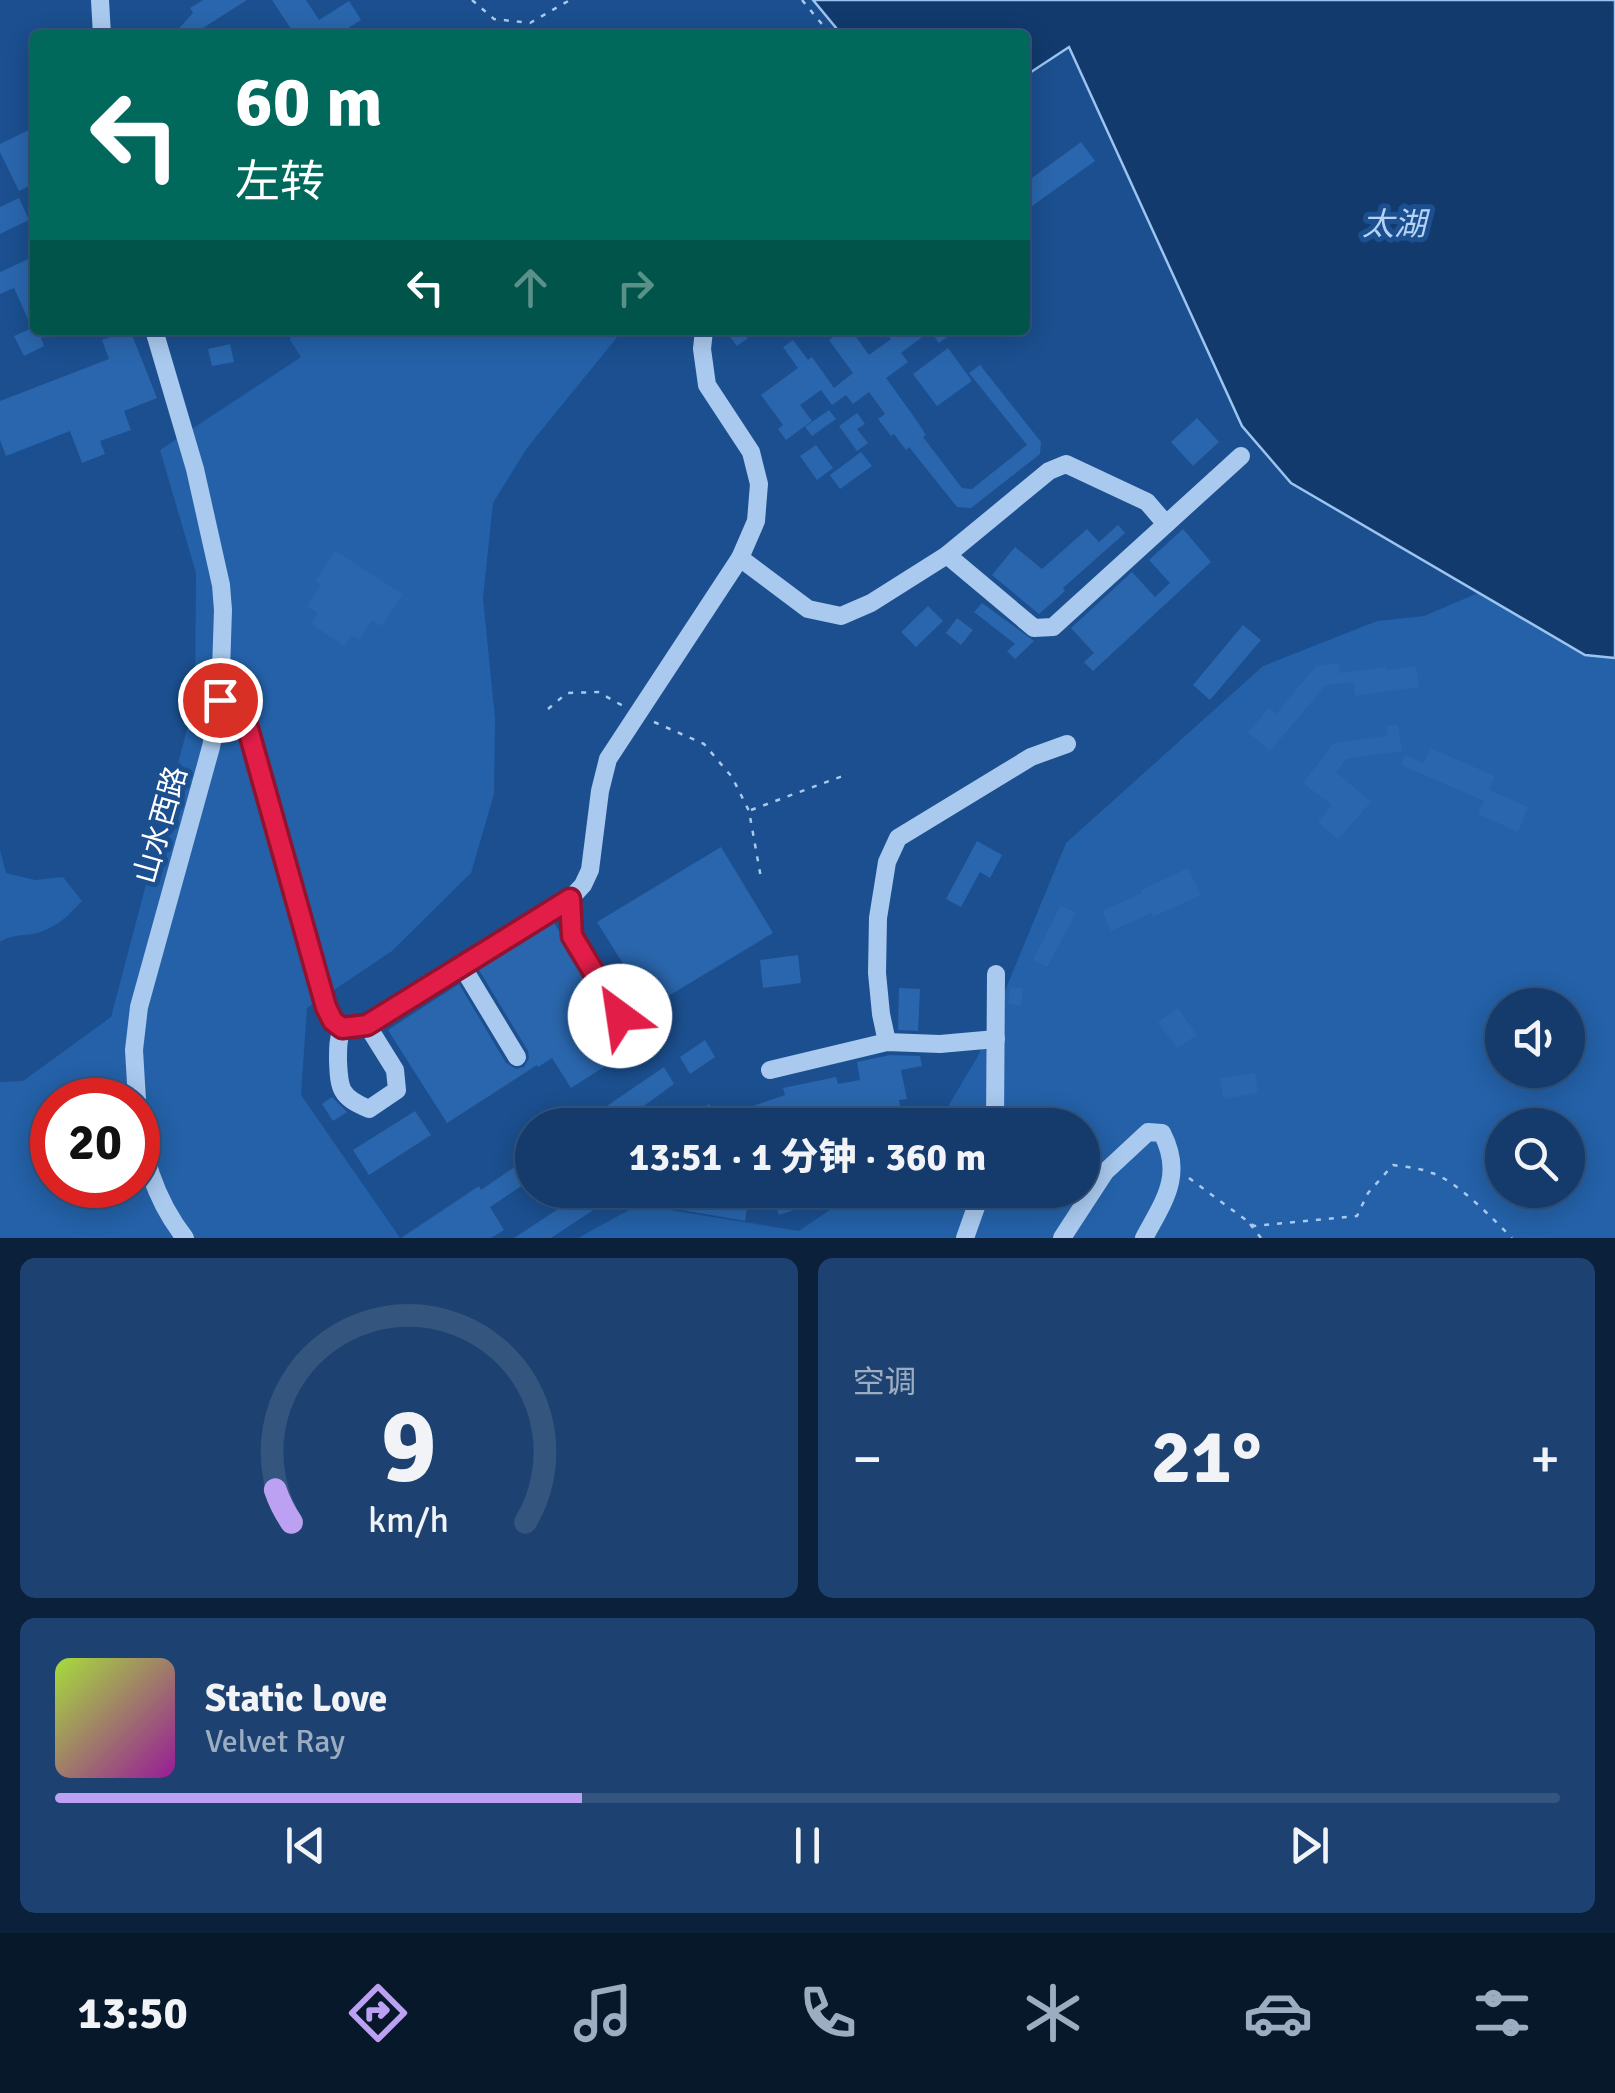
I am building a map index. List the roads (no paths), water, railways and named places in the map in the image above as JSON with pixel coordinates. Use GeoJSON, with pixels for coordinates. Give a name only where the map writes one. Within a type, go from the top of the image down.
{"type":"FeatureCollection","features":[{"type":"Feature","properties":{"kind":"street"},"geometry":{"type":"LineString","coordinates":[[100,0],[102,30]]}},
{"type":"Feature","properties":{"kind":"street","name":"山水西路"},"geometry":{"type":"LineString","coordinates":[[136,1078],[138,1006],[211,746],[220,700],[223,610],[196,469],[156,335]]}},
{"type":"Feature","properties":{"kind":"street"},"geometry":{"type":"LineString","coordinates":[[220,700],[247,725],[326,1007],[342,1028],[367,1025],[570,899],[584,884],[590,870],[608,759],[740,558],[756,521],[759,484],[751,452],[707,385],[703,335]]}},
{"type":"Feature","properties":{"kind":"street"},"geometry":{"type":"LineString","coordinates":[[947,556],[1034,628],[1054,627],[1241,456]]}},
{"type":"Feature","properties":{"kind":"street"},"geometry":{"type":"LineString","coordinates":[[740,558],[808,609],[841,616],[947,556],[1048,471],[1066,464],[1147,502],[1166,524]]}},
{"type":"Feature","properties":{"kind":"street"},"geometry":{"type":"LineString","coordinates":[[887,1042],[877,973],[878,918],[887,862],[898,838],[1031,756],[1067,744]]}},
{"type":"Feature","properties":{"kind":"street"},"geometry":{"type":"LineString","coordinates":[[570,899],[572,936],[620,1016]]}},
{"type":"Feature","properties":{"kind":"street"},"geometry":{"type":"LineString","coordinates":[[462,966],[518,1057]]}},
{"type":"Feature","properties":{"kind":"street"},"geometry":{"type":"LineString","coordinates":[[995,1108],[996,974]]}},
{"type":"Feature","properties":{"kind":"street"},"geometry":{"type":"LineString","coordinates":[[342,1028],[338,1041],[338,1084],[352,1102],[369,1108],[397,1090],[395,1070],[367,1025]]}},
{"type":"Feature","properties":{"kind":"street"},"geometry":{"type":"LineString","coordinates":[[770,1070],[887,1042],[940,1044],[996,1039]]}},
{"type":"Feature","properties":{"kind":"street"},"geometry":{"type":"LineString","coordinates":[[1062,1238],[1104,1172],[1148,1132],[1162,1133],[1172,1152],[1169,1192],[1144,1238]]}},
{"type":"Feature","properties":{"kind":"street","name":"山水西路"},"geometry":{"type":"LineString","coordinates":[[160,1196],[186,1238]]}},
{"type":"Feature","properties":{"kind":"street"},"geometry":{"type":"LineString","coordinates":[[964,1238],[975,1208]]}},
{"type":"Feature","properties":{"kind":"water","name":"太湖"},"geometry":{"type":"Polygon","coordinates":[[[813,0],[1615,0],[1615,658],[1585,655],[1291,483],[1242,426],[1069,47],[1030,73],[1030,30],[838,30],[813,0]]]}}]}
